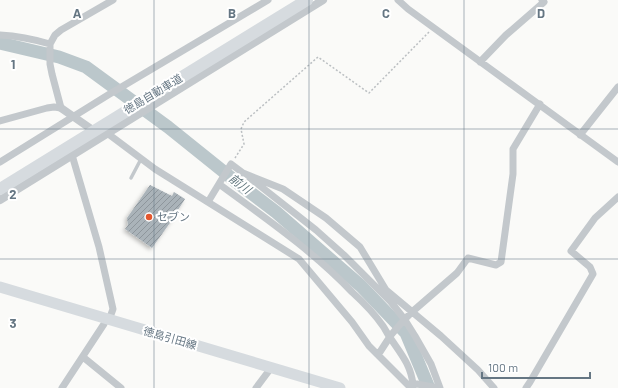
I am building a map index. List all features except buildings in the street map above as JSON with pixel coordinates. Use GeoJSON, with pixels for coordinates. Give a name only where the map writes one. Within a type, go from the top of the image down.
{"type":"FeatureCollection","features":[{"type":"Feature","properties":{"kind":"highway","name":"徳島自動車道"},"geometry":{"type":"LineString","coordinates":[[0,189],[307,0]]}},
{"type":"Feature","properties":{"kind":"main road","name":"徳島引田線"},"geometry":{"type":"LineString","coordinates":[[0,287],[340,388]]}},
{"type":"Feature","properties":{"kind":"street"},"geometry":{"type":"LineString","coordinates":[[61,108],[50,64],[50,45],[55,35],[61,30],[113,0]]}},
{"type":"Feature","properties":{"kind":"street"},"geometry":{"type":"LineString","coordinates":[[0,162],[126,84],[268,0]]}},
{"type":"Feature","properties":{"kind":"street"},"geometry":{"type":"LineString","coordinates":[[0,200],[323,0]]}},
{"type":"Feature","properties":{"kind":"street"},"geometry":{"type":"LineString","coordinates":[[398,0],[433,28],[540,104],[618,162]]}},
{"type":"Feature","properties":{"kind":"street"},"geometry":{"type":"LineString","coordinates":[[480,62],[506,35],[544,2],[542,0]]}},
{"type":"Feature","properties":{"kind":"street"},"geometry":{"type":"LineString","coordinates":[[0,35],[21,37],[50,45]]}},
{"type":"Feature","properties":{"kind":"street"},"geometry":{"type":"LineString","coordinates":[[580,135],[618,87]]}},
{"type":"Feature","properties":{"kind":"street"},"geometry":{"type":"LineString","coordinates":[[378,355],[390,336],[412,312],[457,273],[468,258],[496,265],[501,262],[513,174],[513,150],[540,104]]}},
{"type":"Feature","properties":{"kind":"street"},"geometry":{"type":"LineString","coordinates":[[0,120],[47,108],[61,108],[105,135],[167,177],[299,259],[352,322],[369,346],[378,355],[412,386],[439,388],[431,364],[391,302],[344,255],[316,230],[243,173],[230,165],[208,202]]}},
{"type":"Feature","properties":{"kind":"street"},"geometry":{"type":"LineString","coordinates":[[62,388],[108,320],[113,309],[99,247],[72,155]]}},
{"type":"Feature","properties":{"kind":"street"},"geometry":{"type":"LineString","coordinates":[[243,173],[283,189],[326,218],[360,247],[386,290],[478,370],[494,388]]}},
{"type":"Feature","properties":{"kind":"street"},"geometry":{"type":"LineString","coordinates":[[220,183],[284,231],[318,259],[367,307],[383,326],[406,362],[412,376],[412,386]]}},
{"type":"Feature","properties":{"kind":"street"},"geometry":{"type":"LineString","coordinates":[[526,388],[593,274],[590,267],[571,251],[594,218],[618,197]]}},
{"type":"Feature","properties":{"kind":"street"},"geometry":{"type":"LineString","coordinates":[[83,357],[121,388]]}},
{"type":"Feature","properties":{"kind":"street"},"geometry":{"type":"LineString","coordinates":[[256,388],[271,368]]}},
{"type":"Feature","properties":{"kind":"lane"},"geometry":{"type":"LineString","coordinates":[[131,178],[141,159]]}},
{"type":"Feature","properties":{"kind":"path"},"geometry":{"type":"LineString","coordinates":[[230,165],[244,144],[241,129],[244,122],[318,57],[369,93],[433,28]]}},
{"type":"Feature","properties":{"kind":"waterway","name":"前川"},"geometry":{"type":"LineString","coordinates":[[0,43],[59,57],[86,67],[168,127],[276,212],[361,286],[406,333],[429,388]]}},
{"type":"Feature","properties":{"kind":"place","name":"セブン"},"geometry":{"type":"Point","coordinates":[149,217]}}]}
